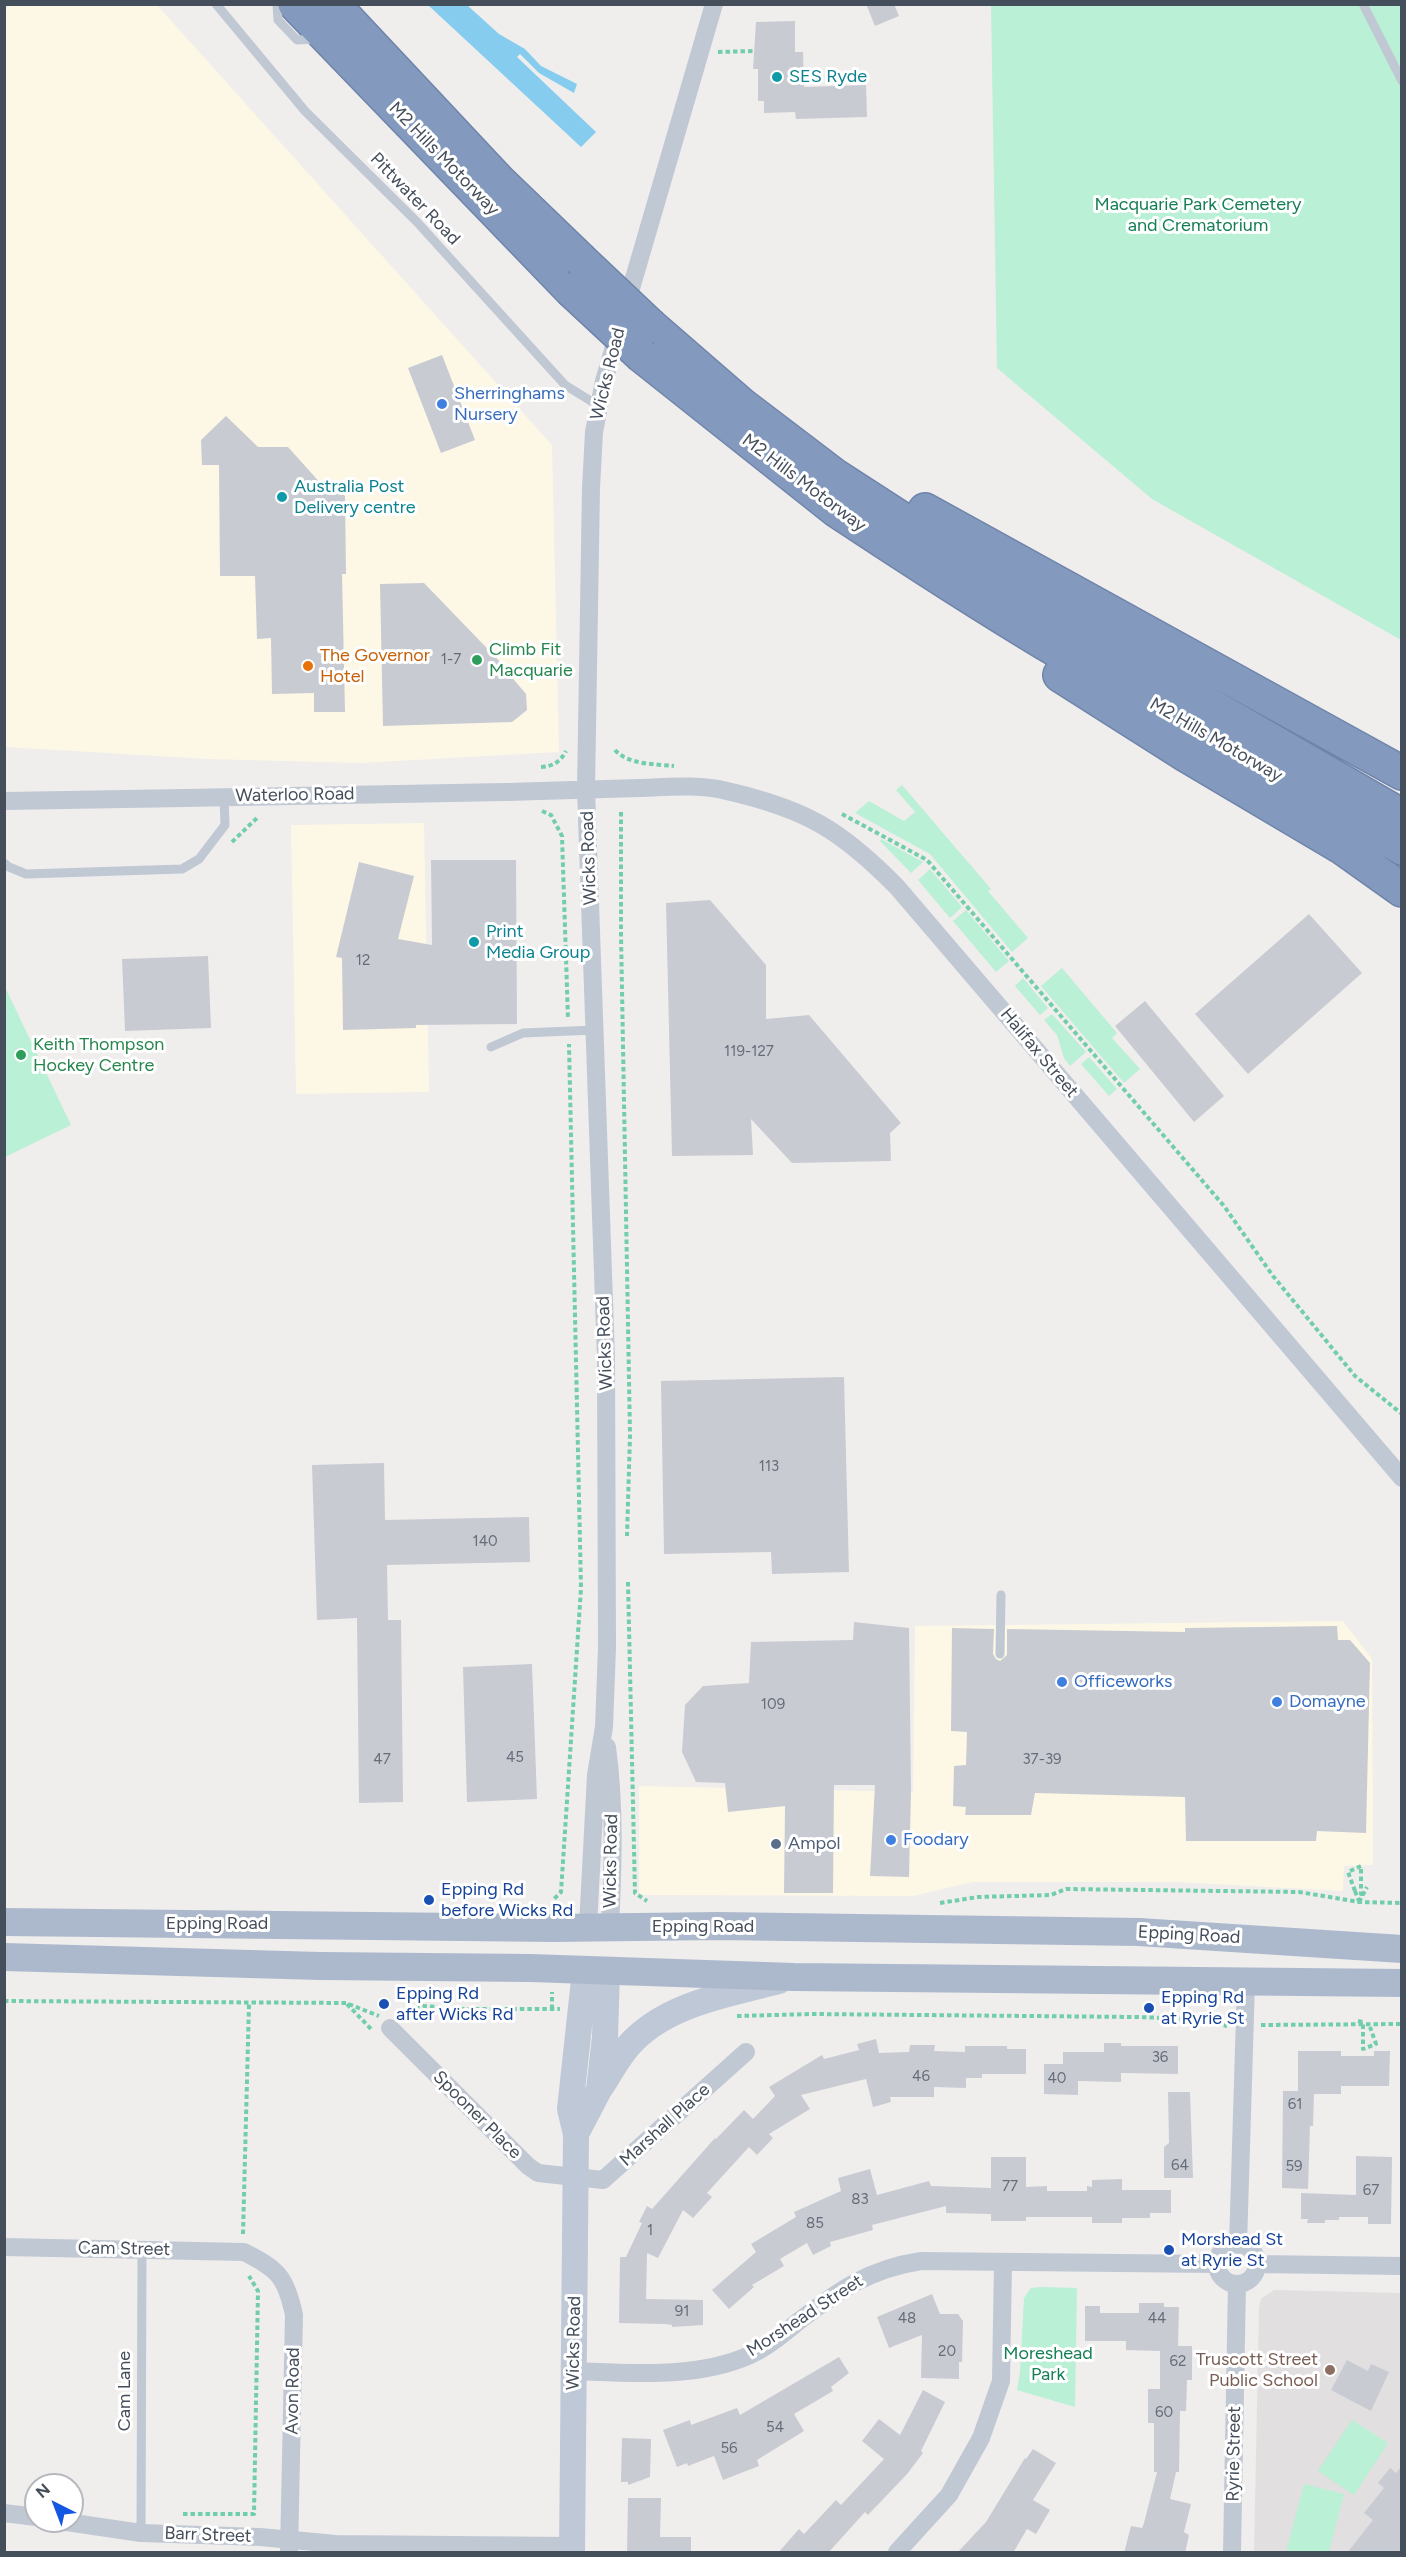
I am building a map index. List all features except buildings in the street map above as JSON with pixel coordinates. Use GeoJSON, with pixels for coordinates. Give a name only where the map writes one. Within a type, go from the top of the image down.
{"type":"FeatureCollection","features":[{"type":"Feature","properties":{"kind":"highway","name":"M2 Hills Motorway"},"geometry":{"type":"LineString","coordinates":[[295,4],[328,39],[646,341],[827,503],[1042,641],[1321,799],[1401,848]]}},
{"type":"Feature","properties":{"kind":"highway","name":"M2 Hills Motorway"},"geometry":{"type":"LineString","coordinates":[[333,4],[500,182],[576,275]]}},
{"type":"Feature","properties":{"kind":"highway","name":"M2 Hills Motorway"},"geometry":{"type":"LineString","coordinates":[[646,341],[742,405],[834,475],[1018,594],[1401,816]]}},
{"type":"Feature","properties":{"kind":"highway"},"geometry":{"type":"LineString","coordinates":[[834,475],[893,493],[1401,773]]}},
{"type":"Feature","properties":{"kind":"highway"},"geometry":{"type":"LineString","coordinates":[[870,532],[959,611],[1186,755],[1343,848],[1401,890]]}},
{"type":"Feature","properties":{"kind":"main road","name":"Epping Road"},"geometry":{"type":"LineString","coordinates":[[4,1922],[1139,1932],[1401,1949]]}},
{"type":"Feature","properties":{"kind":"main road","name":"Wicks Road"},"geometry":{"type":"LineString","coordinates":[[572,2549],[576,2134],[570,2109],[596,1971],[599,1926]]}},
{"type":"Feature","properties":{"kind":"main road","name":"Epping Road"},"geometry":{"type":"LineString","coordinates":[[4,1957],[320,1966],[552,1969],[794,1977],[1401,1983]]}},
{"type":"Feature","properties":{"kind":"main road"},"geometry":{"type":"LineString","coordinates":[[4,1968],[88,1959]]}},
{"type":"Feature","properties":{"kind":"main road","name":"Wicks Road"},"geometry":{"type":"LineString","coordinates":[[576,2134],[599,2090],[605,2037],[596,1971]]}},
{"type":"Feature","properties":{"kind":"main road"},"geometry":{"type":"LineString","coordinates":[[599,2090],[627,2048],[662,2018],[714,1999],[794,1977]]}},
{"type":"Feature","properties":{"kind":"street","name":"Wicks Road"},"geometry":{"type":"LineString","coordinates":[[599,1926],[596,1775],[604,1727],[607,1648],[607,1396],[586,789],[594,432],[636,267],[714,4]]}},
{"type":"Feature","properties":{"kind":"street","name":"Halifax Street"},"geometry":{"type":"LineString","coordinates":[[586,789],[684,787],[724,790],[798,812],[826,826],[864,854],[897,887],[1401,1478]]}},
{"type":"Feature","properties":{"kind":"street","name":"Waterloo Road"},"geometry":{"type":"LineString","coordinates":[[4,801],[586,789]]}},
{"type":"Feature","properties":{"kind":"street"},"geometry":{"type":"LineString","coordinates":[[1238,2245],[1246,1983]]}},
{"type":"Feature","properties":{"kind":"street","name":"Spooner Place"},"geometry":{"type":"LineString","coordinates":[[388,2020],[528,2166],[538,2173],[576,2176]]}},
{"type":"Feature","properties":{"kind":"street","name":"Marshall Place"},"geometry":{"type":"LineString","coordinates":[[576,2176],[603,2180],[746,2052]]}},
{"type":"Feature","properties":{"kind":"street"},"geometry":{"type":"LineString","coordinates":[[1232,2245],[1249,2248],[1254,2253],[1257,2264],[1253,2276],[1237,2284],[1221,2276],[1217,2264],[1221,2252],[1232,2245]]}},
{"type":"Feature","properties":{"kind":"street","name":"Cam Street"},"geometry":{"type":"LineString","coordinates":[[4,2247],[244,2252]]}},
{"type":"Feature","properties":{"kind":"street","name":"Avon Road"},"geometry":{"type":"LineString","coordinates":[[244,2252],[270,2265],[288,2288],[294,2315],[290,2547]]}},
{"type":"Feature","properties":{"kind":"street","name":"Morshead Street"},"geometry":{"type":"LineString","coordinates":[[573,2371],[682,2372],[705,2370],[752,2354],[853,2282],[875,2272],[921,2261],[1217,2264]]}},
{"type":"Feature","properties":{"kind":"street"},"geometry":{"type":"LineString","coordinates":[[897,2553],[949,2494],[981,2438],[1000,2380],[1003,2263]]}},
{"type":"Feature","properties":{"kind":"street"},"geometry":{"type":"LineString","coordinates":[[1257,2264],[1401,2266]]}},
{"type":"Feature","properties":{"kind":"street","name":"Ryrie Street"},"geometry":{"type":"LineString","coordinates":[[1232,2553],[1237,2284]]}},
{"type":"Feature","properties":{"kind":"street"},"geometry":{"type":"LineString","coordinates":[[4,2513],[24,2516]]}},
{"type":"Feature","properties":{"kind":"street","name":"Barr Street"},"geometry":{"type":"LineString","coordinates":[[84,2525],[141,2533],[260,2536],[290,2547],[336,2544],[572,2549]]}},
{"type":"Feature","properties":{"kind":"lane","name":"Pittwater Road"},"geometry":{"type":"LineString","coordinates":[[216,4],[305,111],[417,222],[565,385],[599,406]]}},
{"type":"Feature","properties":{"kind":"lane"},"geometry":{"type":"LineString","coordinates":[[277,4],[278,20],[297,40],[328,39]]}},
{"type":"Feature","properties":{"kind":"lane"},"geometry":{"type":"LineString","coordinates":[[1364,4],[1401,81]]}},
{"type":"Feature","properties":{"kind":"lane"},"geometry":{"type":"LineString","coordinates":[[4,863],[26,874],[182,869],[199,859],[225,825],[224,797]]}},
{"type":"Feature","properties":{"kind":"lane"},"geometry":{"type":"LineString","coordinates":[[491,1047],[523,1033],[595,1030]]}},
{"type":"Feature","properties":{"kind":"lane"},"geometry":{"type":"LineString","coordinates":[[1000,1654],[1001,1595]]}},
{"type":"Feature","properties":{"kind":"lane","name":"Cam Lane"},"geometry":{"type":"LineString","coordinates":[[141,2533],[142,2250]]}},
{"type":"Feature","properties":{"kind":"path"},"geometry":{"type":"LineString","coordinates":[[723,52],[753,51]]}},
{"type":"Feature","properties":{"kind":"path"},"geometry":{"type":"LineString","coordinates":[[541,767],[553,766],[566,751]]}},
{"type":"Feature","properties":{"kind":"path"},"geometry":{"type":"LineString","coordinates":[[541,810],[551,815],[562,836],[569,1031],[581,1588],[561,1892],[554,1899],[554,1928]]}},
{"type":"Feature","properties":{"kind":"path"},"geometry":{"type":"LineString","coordinates":[[230,845],[251,822],[270,812]]}},
{"type":"Feature","properties":{"kind":"path","name":"Wicks Road"},"geometry":{"type":"LineString","coordinates":[[621,812],[630,1435],[630,1512],[627,1541]]}},
{"type":"Feature","properties":{"kind":"path","name":"Wicks Road"},"geometry":{"type":"LineString","coordinates":[[627,1571],[635,1893],[645,1901],[656,1901]]}},
{"type":"Feature","properties":{"kind":"path"},"geometry":{"type":"LineString","coordinates":[[1359,1902],[1348,1872],[1362,1866],[1361,1894],[1366,1894]]}},
{"type":"Feature","properties":{"kind":"path"},"geometry":{"type":"LineString","coordinates":[[1359,1902],[1367,1887]]}},
{"type":"Feature","properties":{"kind":"path"},"geometry":{"type":"LineString","coordinates":[[932,1903],[978,1898],[1051,1895],[1066,1889],[1299,1892],[1359,1902],[1401,1903]]}},
{"type":"Feature","properties":{"kind":"path"},"geometry":{"type":"LineString","coordinates":[[4,2001],[346,2003],[388,2020],[423,2006],[465,2009],[552,2009],[552,1969]]}},
{"type":"Feature","properties":{"kind":"path"},"geometry":{"type":"LineString","coordinates":[[141,2514],[254,2514],[258,2291],[244,2252],[249,2004]]}},
{"type":"Feature","properties":{"kind":"path"},"geometry":{"type":"LineString","coordinates":[[734,2017],[812,2014],[1137,2017],[1195,2019],[1225,2026],[1401,2024]]}},
{"type":"Feature","properties":{"kind":"path"},"geometry":{"type":"LineString","coordinates":[[1358,2024],[1363,2022],[1363,2049],[1376,2044],[1369,2025]]}},
{"type":"Feature","properties":{"kind":"shaded area"},"geometry":{"type":"Polygon","coordinates":[[[11,4],[157,5],[552,445],[559,752],[362,763],[206,759],[5,747],[4,10],[11,4]]]}},
{"type":"Feature","properties":{"kind":"shaded area"},"geometry":{"type":"Polygon","coordinates":[[[424,823],[429,1092],[296,1094],[291,825],[424,823]]]}},
{"type":"Feature","properties":{"kind":"shaded area"},"geometry":{"type":"Polygon","coordinates":[[[1343,1621],[1372,1659],[1373,1865],[1344,1866],[1343,1891],[1177,1882],[973,1882],[913,1896],[639,1895],[639,1786],[913,1792],[915,1626],[1343,1621]]]}},
{"type":"Feature","properties":{"kind":"shaded area","name":"Truscott Street Public School"},"geometry":{"type":"Polygon","coordinates":[[[1274,2290],[1401,2293],[1401,2552],[1254,2552],[1259,2307],[1261,2299],[1274,2290]]]}},
{"type":"Feature","properties":{"kind":"green space","name":"Macquarie Park Cemetery and Crematorium"},"geometry":{"type":"Polygon","coordinates":[[[991,5],[1401,5],[1401,640],[1152,499],[997,368],[991,5]]]}},
{"type":"Feature","properties":{"kind":"green space"},"geometry":{"type":"Polygon","coordinates":[[[902,785],[991,889],[988,891],[1028,938],[1012,952],[930,854],[855,813],[869,801],[904,821],[915,812],[896,790],[902,785]]]}},
{"type":"Feature","properties":{"kind":"green space"},"geometry":{"type":"Polygon","coordinates":[[[881,839],[923,862],[911,873],[880,841],[881,839]]]}},
{"type":"Feature","properties":{"kind":"green space"},"geometry":{"type":"Polygon","coordinates":[[[930,869],[962,907],[950,918],[918,880],[930,869]]]}},
{"type":"Feature","properties":{"kind":"green space"},"geometry":{"type":"Polygon","coordinates":[[[966,910],[1009,961],[996,972],[953,921],[966,910]]]}},
{"type":"Feature","properties":{"kind":"green space"},"geometry":{"type":"Polygon","coordinates":[[[1062,968],[1117,1033],[1112,1038],[1140,1069],[1124,1083],[1041,986],[1062,968]]]}},
{"type":"Feature","properties":{"kind":"green space"},"geometry":{"type":"Polygon","coordinates":[[[1023,978],[1048,1008],[1040,1015],[1015,986],[1023,978]]]}},
{"type":"Feature","properties":{"kind":"green space","name":"Keith Thompson Hockey Centre"},"geometry":{"type":"Polygon","coordinates":[[[4,985],[71,1125],[5,1157],[4,1157],[4,985]]]}},
{"type":"Feature","properties":{"kind":"green space"},"geometry":{"type":"Polygon","coordinates":[[[1052,1014],[1086,1052],[1070,1066],[1064,1058],[1057,1035],[1044,1020],[1052,1014]]]}},
{"type":"Feature","properties":{"kind":"green space"},"geometry":{"type":"Polygon","coordinates":[[[1089,1057],[1117,1089],[1109,1096],[1081,1064],[1089,1057]]]}},
{"type":"Feature","properties":{"kind":"green space","name":"Moreshead Park"},"geometry":{"type":"Polygon","coordinates":[[[1031,2288],[1077,2288],[1075,2407],[1017,2390],[1024,2298],[1031,2288]]]}},
{"type":"Feature","properties":{"kind":"green space"},"geometry":{"type":"Polygon","coordinates":[[[1352,2420],[1388,2443],[1354,2495],[1318,2471],[1352,2420]]]}},
{"type":"Feature","properties":{"kind":"green space"},"geometry":{"type":"Polygon","coordinates":[[[1304,2484],[1344,2494],[1329,2552],[1286,2552],[1304,2484]]]}},
{"type":"Feature","properties":{"kind":"water"},"geometry":{"type":"Polygon","coordinates":[[[428,5],[467,5],[499,34],[525,49],[541,66],[577,84],[574,93],[539,73],[520,54],[517,57],[596,132],[581,147],[428,5]]]}},
{"type":"Feature","properties":{"kind":"place","name":"SES Ryde"},"geometry":{"type":"Point","coordinates":[777,77]}},
{"type":"Feature","properties":{"kind":"place","name":"Sherringhams Nursery"},"geometry":{"type":"Point","coordinates":[442,404]}},
{"type":"Feature","properties":{"kind":"place","name":"Australia Post Delivery centre"},"geometry":{"type":"Point","coordinates":[282,497]}},
{"type":"Feature","properties":{"kind":"place","name":"Climb Fit Macquarie"},"geometry":{"type":"Point","coordinates":[477,660]}},
{"type":"Feature","properties":{"kind":"place","name":"The Governor Hotel"},"geometry":{"type":"Point","coordinates":[308,666]}},
{"type":"Feature","properties":{"kind":"place","name":"Print Media Group"},"geometry":{"type":"Point","coordinates":[474,942]}},
{"type":"Feature","properties":{"kind":"place","name":"Keith Thompson Hockey Centre"},"geometry":{"type":"Point","coordinates":[21,1055]}},
{"type":"Feature","properties":{"kind":"place","name":"Officeworks"},"geometry":{"type":"Point","coordinates":[1062,1682]}},
{"type":"Feature","properties":{"kind":"place","name":"Domayne"},"geometry":{"type":"Point","coordinates":[1277,1702]}},
{"type":"Feature","properties":{"kind":"place","name":"Foodary"},"geometry":{"type":"Point","coordinates":[891,1840]}},
{"type":"Feature","properties":{"kind":"place","name":"Ampol"},"geometry":{"type":"Point","coordinates":[776,1844]}},
{"type":"Feature","properties":{"kind":"place","name":"Epping Rd before Wicks Rd"},"geometry":{"type":"Point","coordinates":[429,1900]}},
{"type":"Feature","properties":{"kind":"place","name":"Epping Rd after Wicks Rd"},"geometry":{"type":"Point","coordinates":[384,2004]}},
{"type":"Feature","properties":{"kind":"place","name":"Epping Rd at Ryrie St"},"geometry":{"type":"Point","coordinates":[1149,2008]}},
{"type":"Feature","properties":{"kind":"place","name":"Morshead St at Ryrie St"},"geometry":{"type":"Point","coordinates":[1169,2250]}},
{"type":"Feature","properties":{"kind":"place","name":"Truscott Street Public School"},"geometry":{"type":"Point","coordinates":[1330,2370]}}]}
